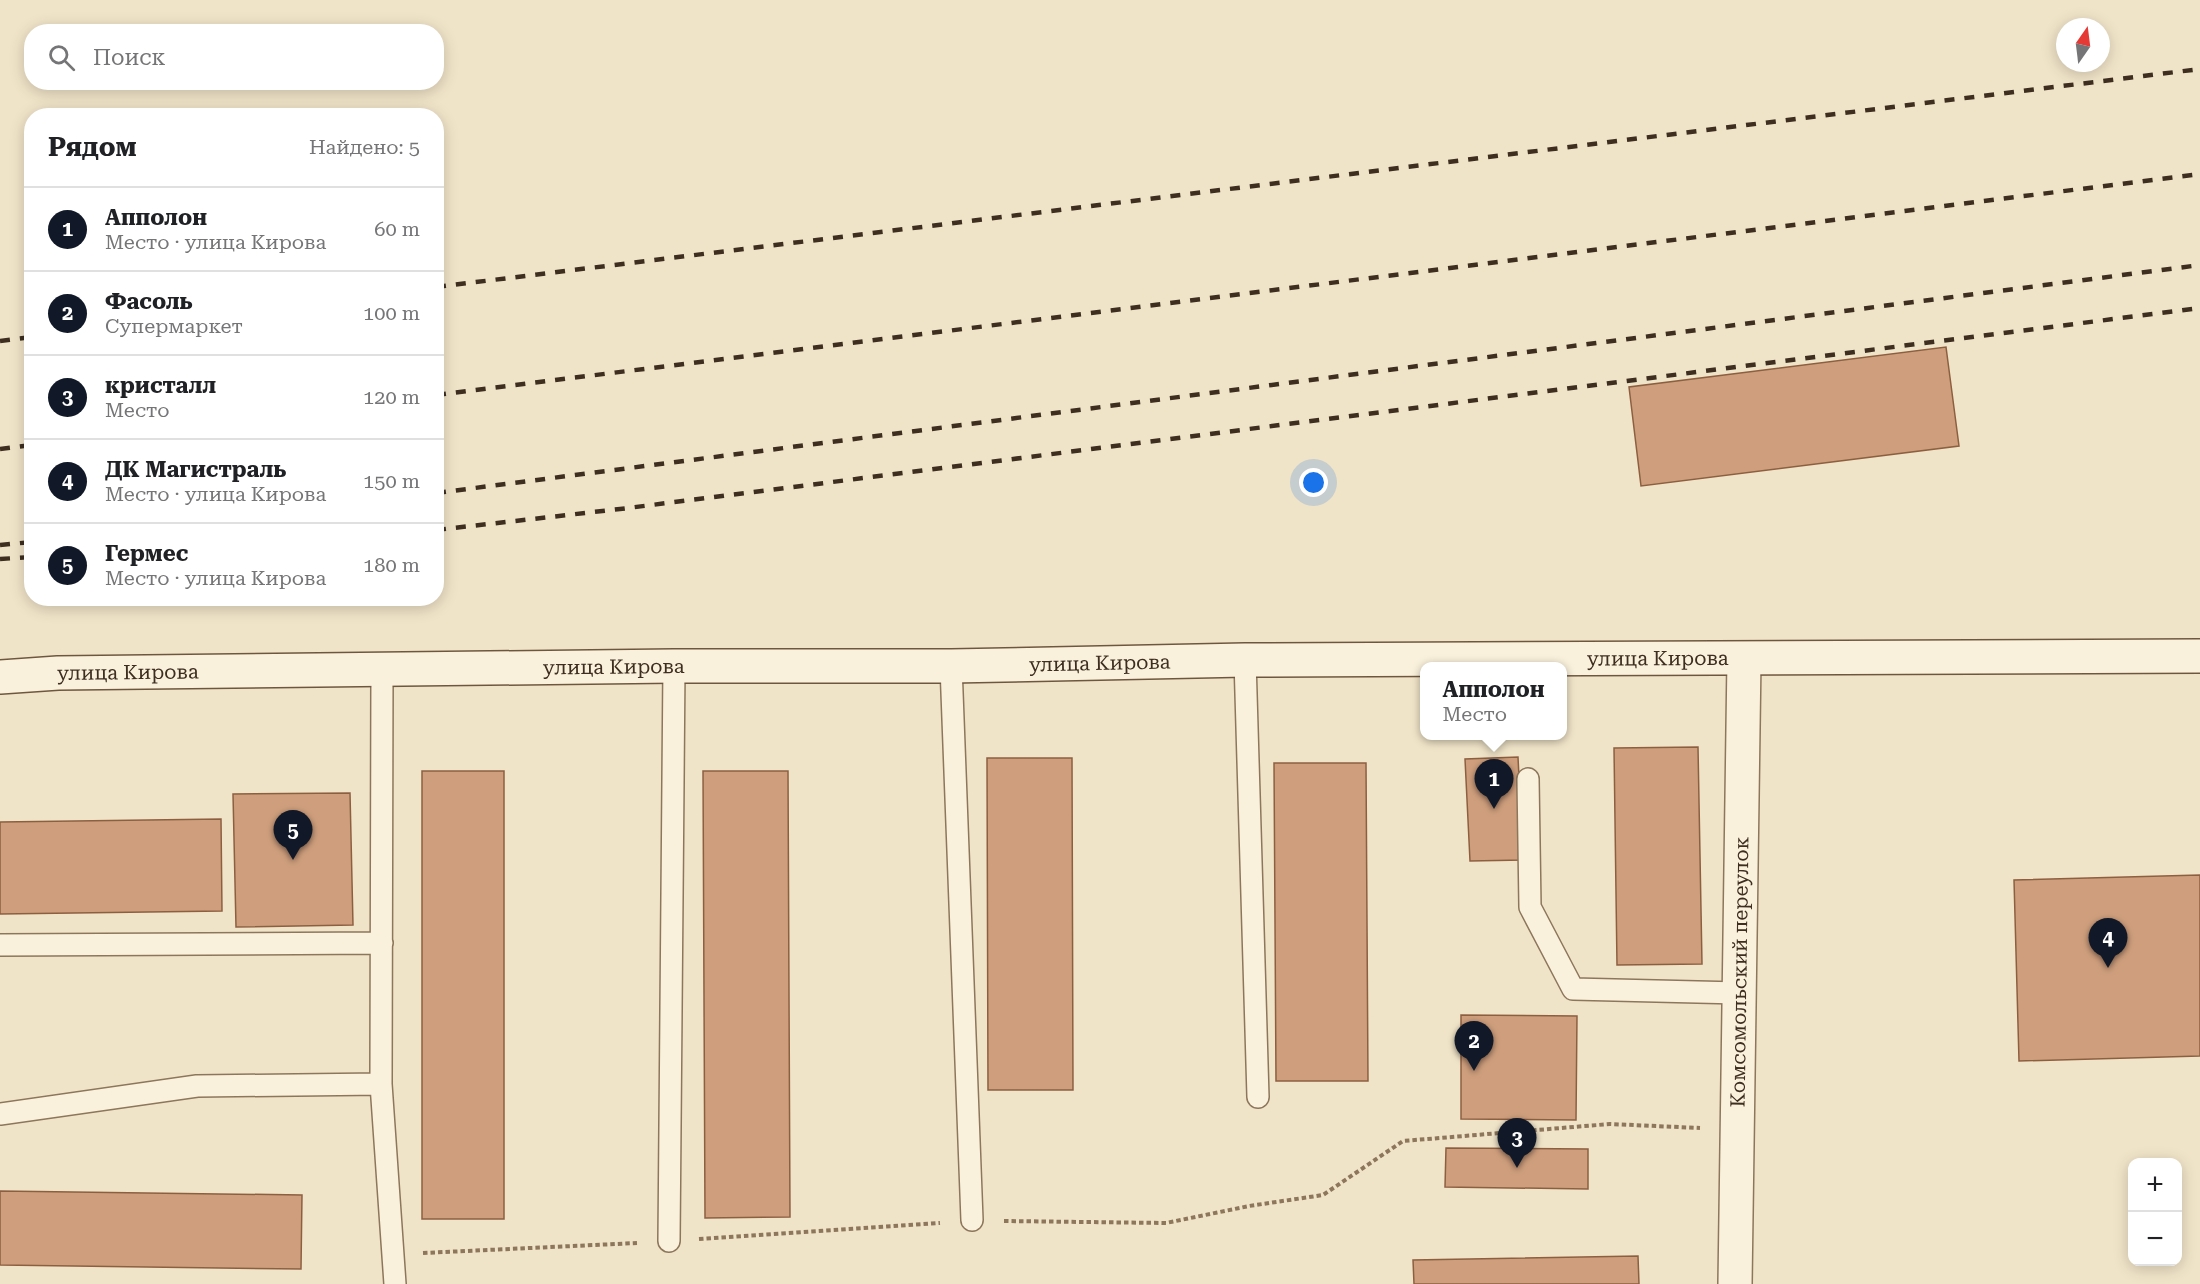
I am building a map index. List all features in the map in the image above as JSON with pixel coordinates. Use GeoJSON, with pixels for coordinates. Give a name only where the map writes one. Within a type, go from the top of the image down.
{"type":"FeatureCollection","features":[{"type":"Feature","properties":{"kind":"main road","name":"улица Кирова"},"geometry":{"type":"LineString","coordinates":[[0,676],[58,673],[674,666],[951,666],[1245,660],[2200,656]]}},
{"type":"Feature","properties":{"kind":"main road","name":"Комсомольский переулок"},"geometry":{"type":"LineString","coordinates":[[1734,1284],[1744,659]]}},
{"type":"Feature","properties":{"kind":"lane"},"geometry":{"type":"LineString","coordinates":[[1245,660],[1258,1097]]}},
{"type":"Feature","properties":{"kind":"lane"},"geometry":{"type":"LineString","coordinates":[[669,1241],[674,666]]}},
{"type":"Feature","properties":{"kind":"lane"},"geometry":{"type":"LineString","coordinates":[[951,666],[972,1220]]}},
{"type":"Feature","properties":{"kind":"lane"},"geometry":{"type":"LineString","coordinates":[[382,669],[381,1084],[395,1284]]}},
{"type":"Feature","properties":{"kind":"lane"},"geometry":{"type":"LineString","coordinates":[[1528,779],[1530,907],[1573,989],[1739,993]]}},
{"type":"Feature","properties":{"kind":"lane"},"geometry":{"type":"LineString","coordinates":[[0,945],[382,943]]}},
{"type":"Feature","properties":{"kind":"lane"},"geometry":{"type":"LineString","coordinates":[[0,1114],[197,1086],[381,1084]]}},
{"type":"Feature","properties":{"kind":"path"},"geometry":{"type":"LineString","coordinates":[[972,1220],[1166,1222],[1323,1195],[1403,1141],[1610,1124],[1737,1130]]}},
{"type":"Feature","properties":{"kind":"building"},"geometry":{"type":"Polygon","coordinates":[[[1946,347],[1959,446],[1641,486],[1629,387],[1946,347]]]}},
{"type":"Feature","properties":{"kind":"building"},"geometry":{"type":"Polygon","coordinates":[[[1698,747],[1702,964],[1617,965],[1614,748],[1698,747]]]}},
{"type":"Feature","properties":{"kind":"building"},"geometry":{"type":"Polygon","coordinates":[[[1518,757],[1523,860],[1470,861],[1465,759],[1518,757]]]}},
{"type":"Feature","properties":{"kind":"building"},"geometry":{"type":"Polygon","coordinates":[[[987,758],[1072,758],[1073,1090],[988,1090],[987,758]]]}},
{"type":"Feature","properties":{"kind":"building"},"geometry":{"type":"Polygon","coordinates":[[[1274,763],[1366,763],[1368,1081],[1276,1081],[1274,763]]]}},
{"type":"Feature","properties":{"kind":"building"},"geometry":{"type":"Polygon","coordinates":[[[422,771],[504,771],[504,1219],[422,1219],[422,771]]]}},
{"type":"Feature","properties":{"kind":"building"},"geometry":{"type":"Polygon","coordinates":[[[703,771],[788,771],[790,1217],[705,1218],[703,771]]]}},
{"type":"Feature","properties":{"kind":"building"},"geometry":{"type":"Polygon","coordinates":[[[350,793],[353,925],[236,927],[233,794],[350,793]]]}},
{"type":"Feature","properties":{"kind":"building"},"geometry":{"type":"Polygon","coordinates":[[[221,819],[222,911],[0,914],[0,822],[221,819]]]}},
{"type":"Feature","properties":{"kind":"building"},"geometry":{"type":"Polygon","coordinates":[[[2200,875],[2200,1056],[2019,1061],[2014,880],[2200,875]]]}},
{"type":"Feature","properties":{"kind":"building"},"geometry":{"type":"Polygon","coordinates":[[[1461,1015],[1577,1016],[1576,1120],[1461,1119],[1461,1015]]]}},
{"type":"Feature","properties":{"kind":"building"},"geometry":{"type":"Polygon","coordinates":[[[1446,1148],[1588,1149],[1588,1189],[1445,1187],[1446,1148]]]}},
{"type":"Feature","properties":{"kind":"building"},"geometry":{"type":"Polygon","coordinates":[[[0,1191],[302,1195],[301,1269],[0,1265],[0,1191]]]}},
{"type":"Feature","properties":{"kind":"building"},"geometry":{"type":"Polygon","coordinates":[[[1638,1256],[1639,1284],[1414,1284],[1413,1260],[1638,1256]]]}},
{"type":"Feature","properties":{"kind":"railway"},"geometry":{"type":"LineString","coordinates":[[444,286],[2200,69]]}},
{"type":"Feature","properties":{"kind":"railway"},"geometry":{"type":"LineString","coordinates":[[444,394],[2200,174]]}},
{"type":"Feature","properties":{"kind":"railway"},"geometry":{"type":"LineString","coordinates":[[444,492],[2200,265]]}},
{"type":"Feature","properties":{"kind":"railway"},"geometry":{"type":"LineString","coordinates":[[444,529],[620,509],[2200,308]]}},
{"type":"Feature","properties":{"kind":"railway"},"geometry":{"type":"LineString","coordinates":[[0,341],[24,338]]}},
{"type":"Feature","properties":{"kind":"railway"},"geometry":{"type":"LineString","coordinates":[[0,449],[24,446]]}},
{"type":"Feature","properties":{"kind":"railway"},"geometry":{"type":"LineString","coordinates":[[0,545],[24,543]]}},
{"type":"Feature","properties":{"kind":"railway"},"geometry":{"type":"LineString","coordinates":[[0,559],[24,558]]}},
{"type":"Feature","properties":{"kind":"place","name":"Апполон"},"geometry":{"type":"Point","coordinates":[1494,809]}},
{"type":"Feature","properties":{"kind":"place","name":"Гермес"},"geometry":{"type":"Point","coordinates":[293,860]}},
{"type":"Feature","properties":{"kind":"place","name":"ДК Магистраль"},"geometry":{"type":"Point","coordinates":[2108,968]}},
{"type":"Feature","properties":{"kind":"place","name":"Фасоль"},"geometry":{"type":"Point","coordinates":[1474,1071]}},
{"type":"Feature","properties":{"kind":"place","name":"кристалл"},"geometry":{"type":"Point","coordinates":[1517,1168]}}]}
